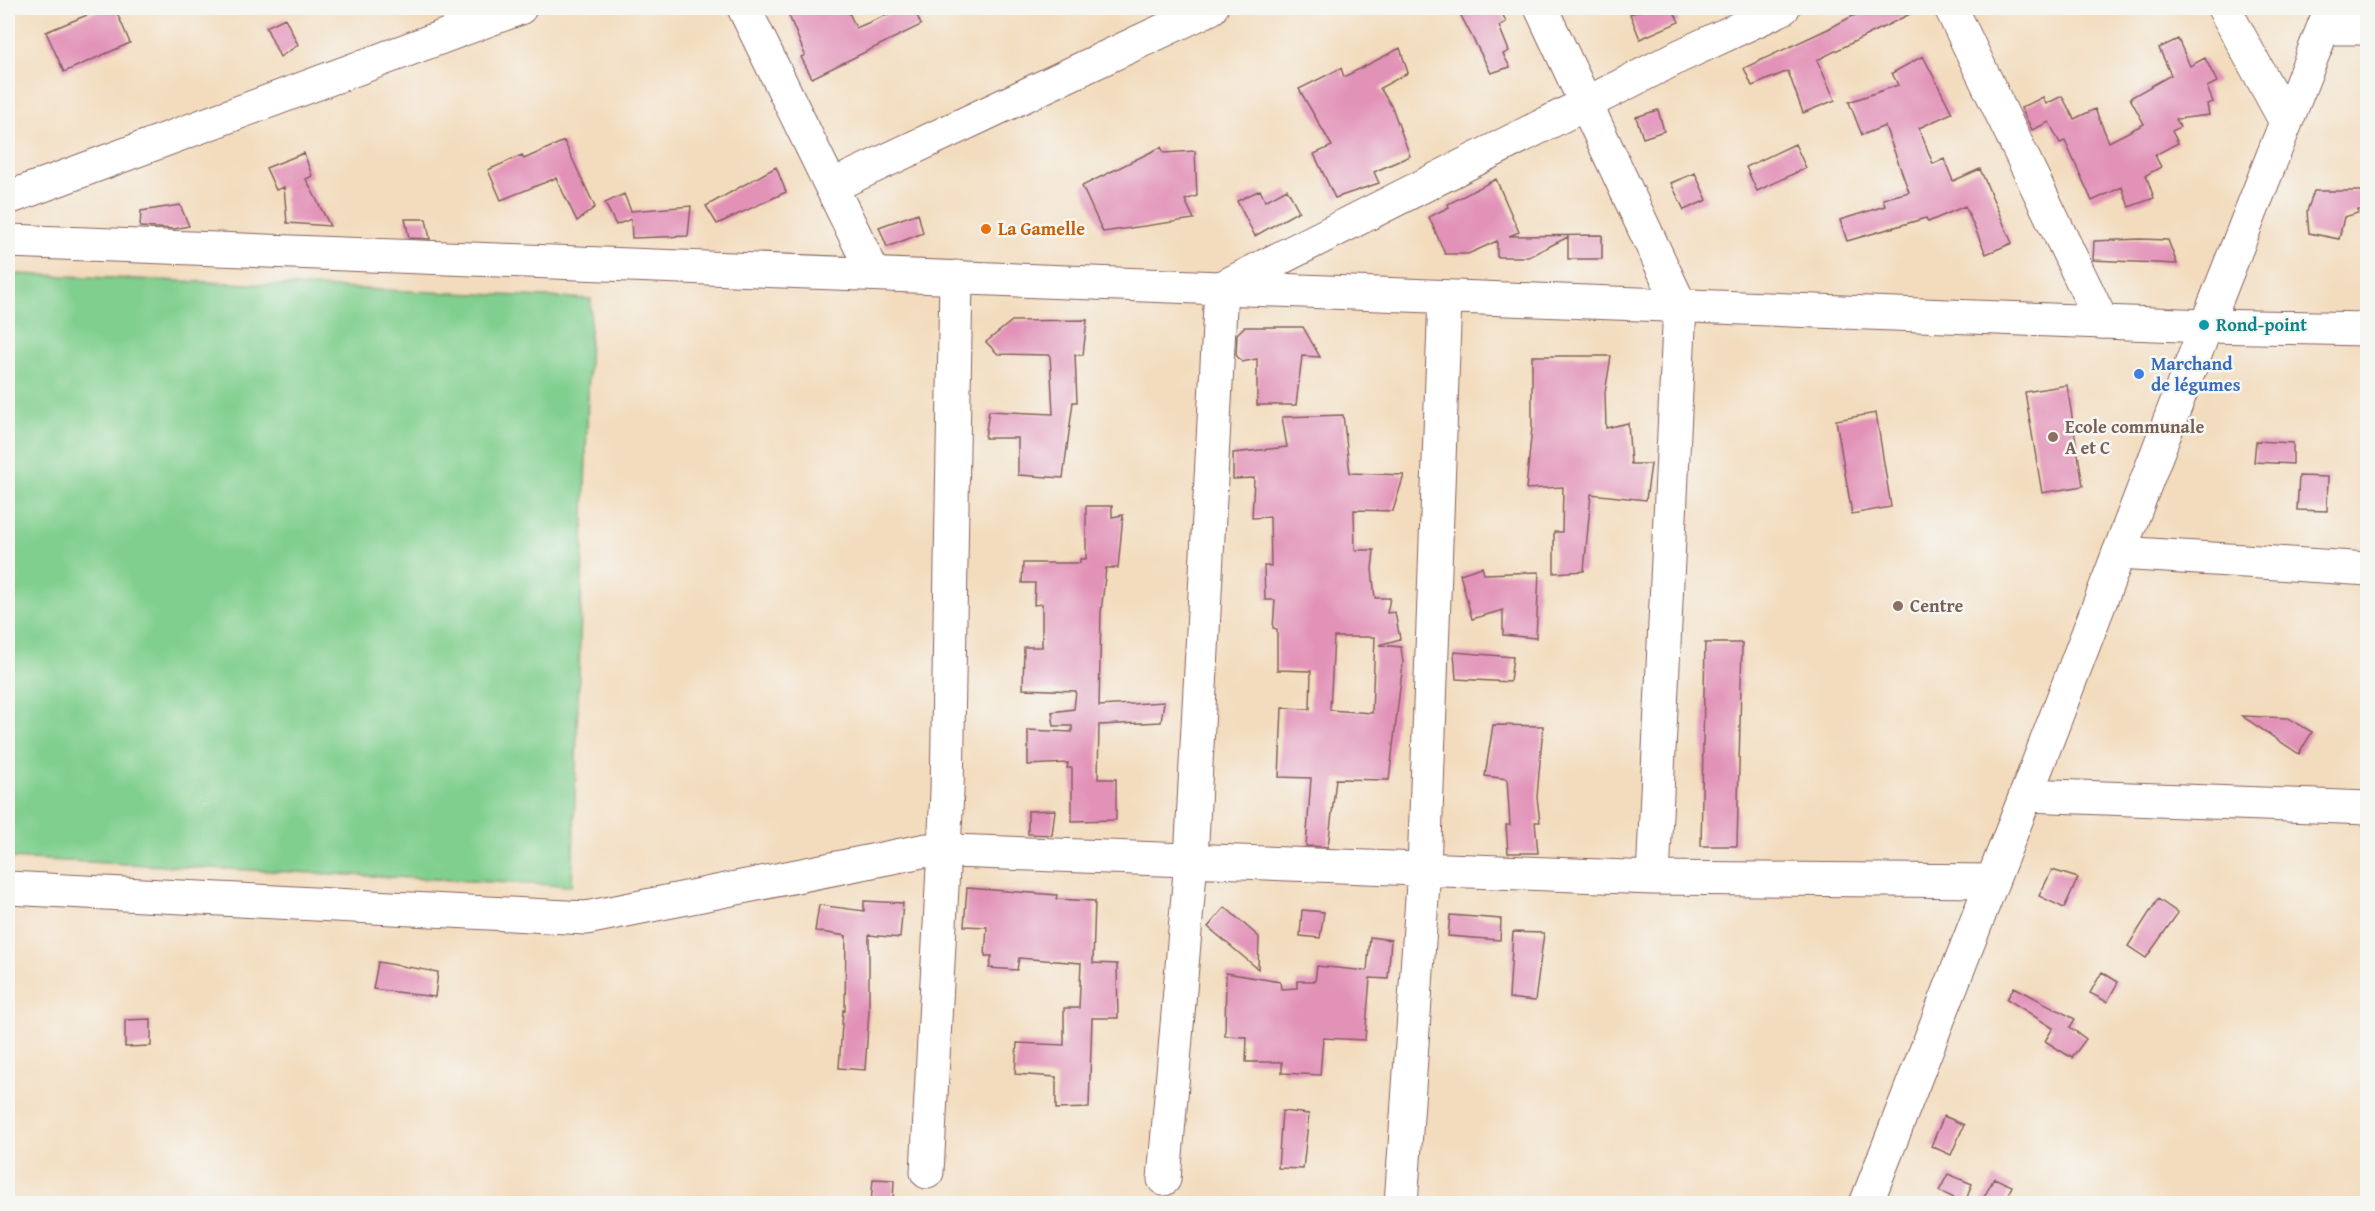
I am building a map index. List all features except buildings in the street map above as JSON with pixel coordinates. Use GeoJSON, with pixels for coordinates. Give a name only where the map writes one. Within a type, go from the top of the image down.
{"type":"FeatureCollection","features":[{"type":"Feature","properties":{"kind":"street"},"geometry":{"type":"LineString","coordinates":[[8,198],[520,8]]}},
{"type":"Feature","properties":{"kind":"street"},"geometry":{"type":"LineString","coordinates":[[744,8],[874,274]]}},
{"type":"Feature","properties":{"kind":"street"},"geometry":{"type":"LineString","coordinates":[[832,186],[1211,8]]}},
{"type":"Feature","properties":{"kind":"street"},"geometry":{"type":"LineString","coordinates":[[1541,8],[1680,305],[1653,878]]}},
{"type":"Feature","properties":{"kind":"street"},"geometry":{"type":"LineString","coordinates":[[1221,288],[1586,103],[1783,8]]}},
{"type":"Feature","properties":{"kind":"street"},"geometry":{"type":"LineString","coordinates":[[1951,8],[2102,322]]}},
{"type":"Feature","properties":{"kind":"street"},"geometry":{"type":"LineString","coordinates":[[2224,8],[2286,122]]}},
{"type":"Feature","properties":{"kind":"street"},"geometry":{"type":"LineString","coordinates":[[1866,1203],[2327,18],[2367,28]]}},
{"type":"Feature","properties":{"kind":"street"},"geometry":{"type":"LineString","coordinates":[[8,241],[2206,326],[2367,329]]}},
{"type":"Feature","properties":{"kind":"street"},"geometry":{"type":"LineString","coordinates":[[927,1172],[944,851],[956,277]]}},
{"type":"Feature","properties":{"kind":"street"},"geometry":{"type":"LineString","coordinates":[[1164,1179],[1191,860],[1221,288]]}},
{"type":"Feature","properties":{"kind":"street"},"geometry":{"type":"LineString","coordinates":[[1401,1203],[1424,869],[1445,297]]}},
{"type":"Feature","properties":{"kind":"street"},"geometry":{"type":"LineString","coordinates":[[2119,553],[2367,569]]}},
{"type":"Feature","properties":{"kind":"street"},"geometry":{"type":"LineString","coordinates":[[2026,795],[2367,808]]}},
{"type":"Feature","properties":{"kind":"street"},"geometry":{"type":"LineString","coordinates":[[8,888],[586,918],[927,850],[1653,878],[1992,881]]}},
{"type":"Feature","properties":{"kind":"green space"},"geometry":{"type":"Polygon","coordinates":[[[18,274],[591,299],[572,886],[8,858],[8,280],[18,274]]]}},
{"type":"Feature","properties":{"kind":"place","name":"La Gamelle"},"geometry":{"type":"Point","coordinates":[986,229]}},
{"type":"Feature","properties":{"kind":"place","name":"Rond-point"},"geometry":{"type":"Point","coordinates":[2204,325]}},
{"type":"Feature","properties":{"kind":"place","name":"Marchand de légumes"},"geometry":{"type":"Point","coordinates":[2139,374]}},
{"type":"Feature","properties":{"kind":"place","name":"Ecole communale A et C"},"geometry":{"type":"Point","coordinates":[2053,437]}},
{"type":"Feature","properties":{"kind":"place","name":"Centre"},"geometry":{"type":"Point","coordinates":[1898,606]}}]}
